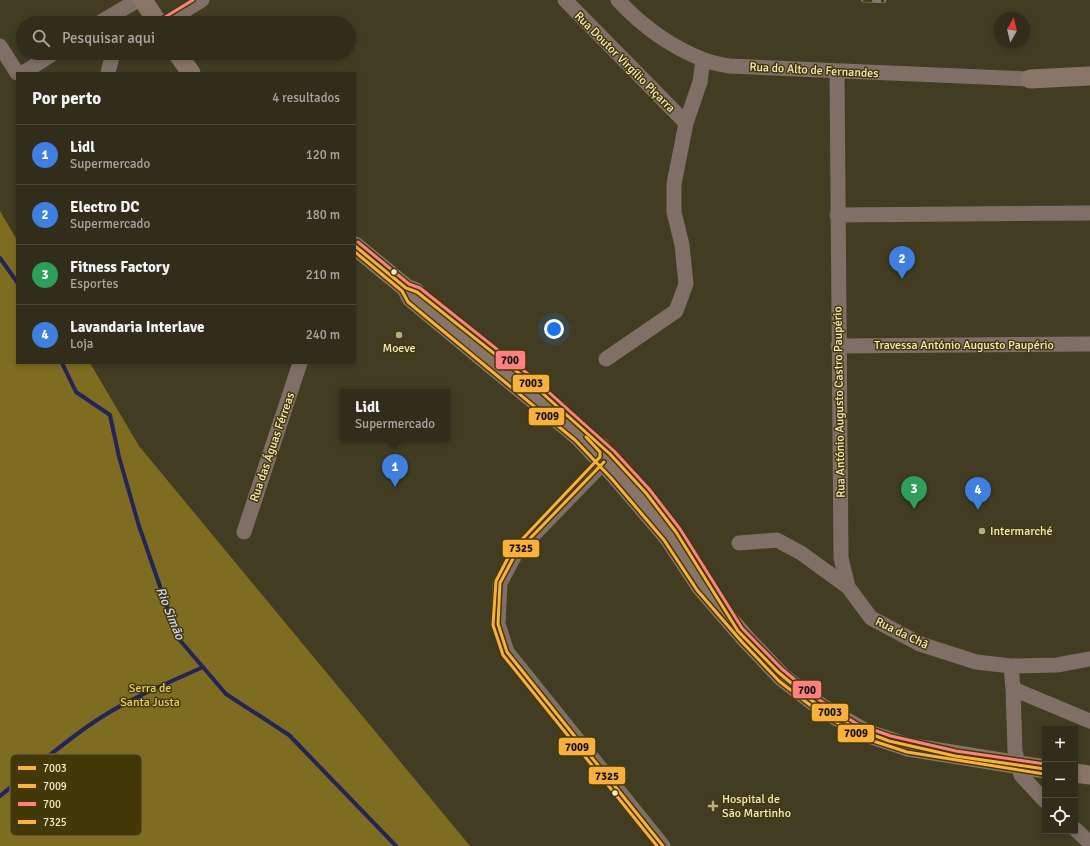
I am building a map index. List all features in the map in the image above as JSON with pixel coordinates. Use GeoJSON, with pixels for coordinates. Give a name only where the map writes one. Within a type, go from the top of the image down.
{"type":"FeatureCollection","features":[{"type":"Feature","properties":{"kind":"main road"},"geometry":{"type":"LineString","coordinates":[[143,0],[153,16]]}},
{"type":"Feature","properties":{"kind":"main road"},"geometry":{"type":"LineString","coordinates":[[182,60],[190,72]]}},
{"type":"Feature","properties":{"kind":"main road","name":"Rua do Alto de Fernandes"},"geometry":{"type":"LineString","coordinates":[[1030,80],[1090,76]]}},
{"type":"Feature","properties":{"kind":"main road","name":"Rua do Alto de Fernandes"},"geometry":{"type":"LineString","coordinates":[[1030,80],[1090,82]]}},
{"type":"Feature","properties":{"kind":"main road"},"geometry":{"type":"LineString","coordinates":[[356,247],[406,288],[411,298],[578,436],[603,454],[634,480],[668,521],[711,587],[730,621]]}},
{"type":"Feature","properties":{"kind":"main road"},"geometry":{"type":"LineString","coordinates":[[603,454],[668,537],[701,587],[730,621],[782,677],[822,708],[866,733],[908,747],[1042,769]]}},
{"type":"Feature","properties":{"kind":"main road"},"geometry":{"type":"LineString","coordinates":[[1078,773],[1090,775]]}},
{"type":"Feature","properties":{"kind":"street"},"geometry":{"type":"LineString","coordinates":[[114,12],[138,0]]}},
{"type":"Feature","properties":{"kind":"street"},"geometry":{"type":"LineString","coordinates":[[176,16],[202,0]]}},
{"type":"Feature","properties":{"kind":"street","name":"Rua Doutor Virgílio Piçarra"},"geometry":{"type":"LineString","coordinates":[[565,0],[686,123]]}},
{"type":"Feature","properties":{"kind":"street","name":"Rua do Alto de Fernandes"},"geometry":{"type":"LineString","coordinates":[[618,0],[636,19],[669,43],[703,60],[729,66],[1030,80]]}},
{"type":"Feature","properties":{"kind":"street"},"geometry":{"type":"LineString","coordinates":[[0,46],[16,72]]}},
{"type":"Feature","properties":{"kind":"street"},"geometry":{"type":"LineString","coordinates":[[25,72],[43,60]]}},
{"type":"Feature","properties":{"kind":"street"},"geometry":{"type":"LineString","coordinates":[[108,72],[111,60]]}},
{"type":"Feature","properties":{"kind":"street"},"geometry":{"type":"LineString","coordinates":[[606,359],[676,311],[686,284],[682,245],[674,212],[674,184],[686,123],[700,82],[703,60]]}},
{"type":"Feature","properties":{"kind":"street","name":"Rua António Augusto Castro Paupério"},"geometry":{"type":"LineString","coordinates":[[837,72],[838,346],[841,558],[848,587]]}},
{"type":"Feature","properties":{"kind":"street"},"geometry":{"type":"LineString","coordinates":[[837,215],[1090,213]]}},
{"type":"Feature","properties":{"kind":"street","name":"Travessa António Augusto Paupério"},"geometry":{"type":"LineString","coordinates":[[838,346],[1090,344]]}},
{"type":"Feature","properties":{"kind":"street","name":"Rua das Águas Férreas"},"geometry":{"type":"LineString","coordinates":[[244,532],[300,364]]}},
{"type":"Feature","properties":{"kind":"street"},"geometry":{"type":"LineString","coordinates":[[603,454],[516,553],[500,583],[498,624],[507,652],[663,846]]}},
{"type":"Feature","properties":{"kind":"street","name":"Rua da Chã"},"geometry":{"type":"LineString","coordinates":[[739,543],[777,540],[801,553],[848,587],[871,618],[920,644],[976,662],[1011,666],[1057,665],[1090,659]]}},
{"type":"Feature","properties":{"kind":"street"},"geometry":{"type":"LineString","coordinates":[[1011,666],[1015,751],[1021,775],[1042,798]]}},
{"type":"Feature","properties":{"kind":"street"},"geometry":{"type":"LineString","coordinates":[[1013,689],[1090,721]]}},
{"type":"Feature","properties":{"kind":"street"},"geometry":{"type":"LineString","coordinates":[[1078,832],[1090,843]]}},
{"type":"Feature","properties":{"kind":"green space","name":"Serra de Santa Justa"},"geometry":{"type":"Polygon","coordinates":[[[0,211],[16,238],[16,364],[91,364],[139,446],[470,846],[0,846],[0,211]]]}},
{"type":"Feature","properties":{"kind":"waterway","name":"Rio Simão"},"geometry":{"type":"LineString","coordinates":[[0,258],[16,281]]}},
{"type":"Feature","properties":{"kind":"waterway","name":"Rio Simão"},"geometry":{"type":"LineString","coordinates":[[62,364],[76,392],[110,415],[119,457],[139,526],[178,638],[226,694],[289,735],[396,846]]}},
{"type":"Feature","properties":{"kind":"waterway"},"geometry":{"type":"LineString","coordinates":[[51,754],[94,722],[120,706],[203,667]]}},
{"type":"Feature","properties":{"kind":"waterway"},"geometry":{"type":"LineString","coordinates":[[0,796],[10,788]]}},
{"type":"Feature","properties":{"kind":"railway"},"geometry":{"type":"LineString","coordinates":[[863,0],[884,1]]}},
{"type":"Feature","properties":{"kind":"transit line","name":"700"},"geometry":{"type":"LineString","coordinates":[[167,16],[193,0]]}},
{"type":"Feature","properties":{"kind":"transit line","name":"700"},"geometry":{"type":"LineString","coordinates":[[358,242],[409,284],[420,288],[533,378],[614,451],[649,489],[680,529],[742,628],[782,669],[818,699],[857,724],[891,736],[956,751],[1042,764]]}},
{"type":"Feature","properties":{"kind":"transit line","name":"7003"},"geometry":{"type":"LineString","coordinates":[[356,247],[406,288],[417,292],[530,382],[610,454],[646,493],[676,532],[738,631],[778,672],[815,703],[855,728],[889,741],[955,756],[1042,769]]}},
{"type":"Feature","properties":{"kind":"transit line","name":"7009"},"geometry":{"type":"LineString","coordinates":[[356,253],[402,291],[408,302],[575,440],[612,479],[664,540],[697,590],[742,642],[779,681],[819,712],[864,738],[907,752],[1042,774]]}},
{"type":"Feature","properties":{"kind":"transit line","name":"7009"},"geometry":{"type":"LineString","coordinates":[[586,437],[600,452],[600,457],[512,550],[496,581],[493,625],[503,655],[657,846]]}},
{"type":"Feature","properties":{"kind":"transit line","name":"7325"},"geometry":{"type":"LineString","coordinates":[[604,462],[516,553],[500,583],[498,624],[507,652],[663,846]]}},
{"type":"Feature","properties":{"kind":"place","name":"Electro DC"},"geometry":{"type":"Point","coordinates":[902,279]}},
{"type":"Feature","properties":{"kind":"place","name":"Moeve"},"geometry":{"type":"Point","coordinates":[399,335]}},
{"type":"Feature","properties":{"kind":"place","name":"Lidl"},"geometry":{"type":"Point","coordinates":[395,487]}},
{"type":"Feature","properties":{"kind":"place","name":"Fitness Factory"},"geometry":{"type":"Point","coordinates":[914,509]}},
{"type":"Feature","properties":{"kind":"place","name":"Lavandaria Interlave"},"geometry":{"type":"Point","coordinates":[978,510]}},
{"type":"Feature","properties":{"kind":"place","name":"Intermarché"},"geometry":{"type":"Point","coordinates":[982,531]}},
{"type":"Feature","properties":{"kind":"place","name":"Hospital de São Martinho"},"geometry":{"type":"Point","coordinates":[713,806]}}]}
